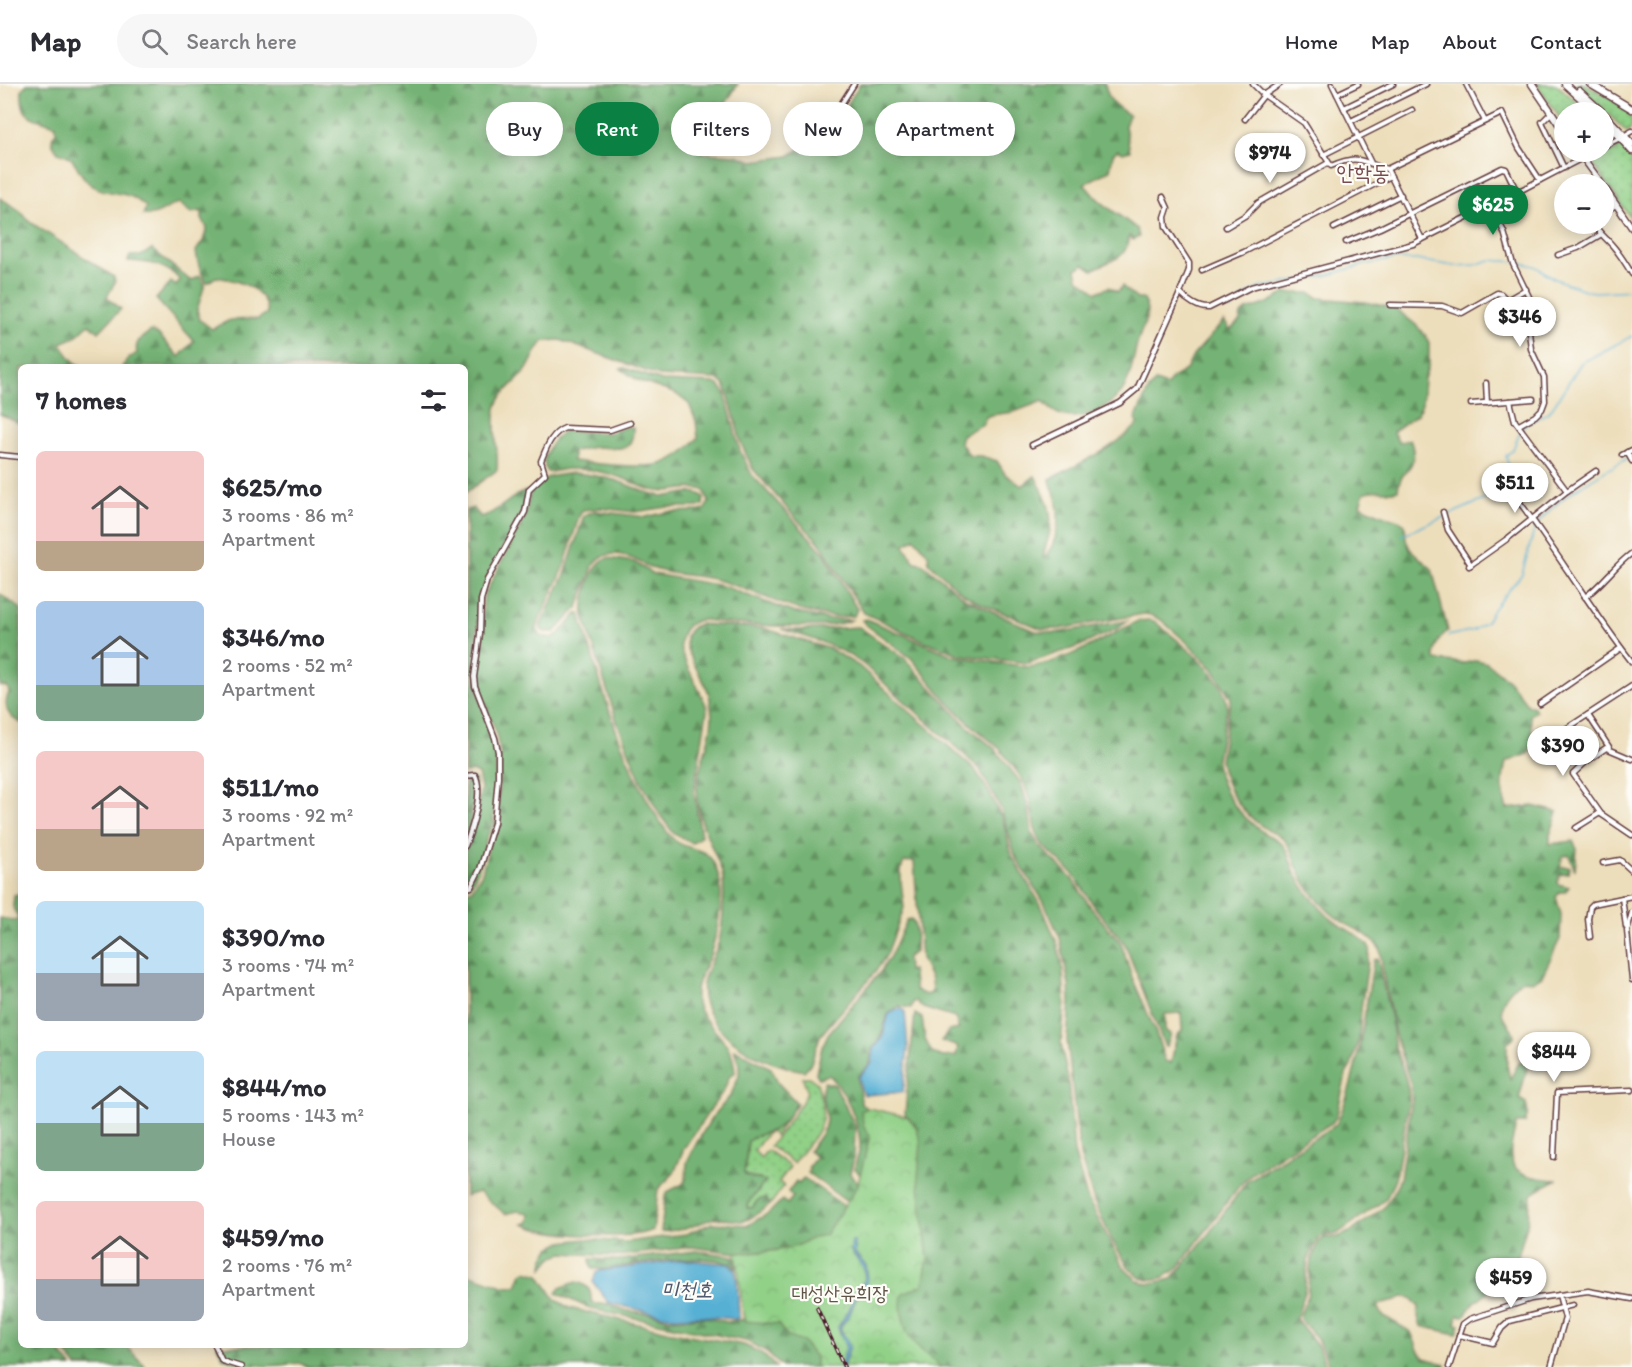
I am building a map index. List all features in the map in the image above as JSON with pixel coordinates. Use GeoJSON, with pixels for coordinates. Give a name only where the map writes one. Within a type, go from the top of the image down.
{"type":"FeatureCollection","features":[{"type":"Feature","properties":{"kind":"highway"},"geometry":{"type":"LineString","coordinates":[[1532,84],[1554,115]]}},
{"type":"Feature","properties":{"kind":"highway"},"geometry":{"type":"LineString","coordinates":[[1565,84],[1585,102]]}},
{"type":"Feature","properties":{"kind":"highway"},"geometry":{"type":"LineString","coordinates":[[1571,84],[1591,102]]}},
{"type":"Feature","properties":{"kind":"highway"},"geometry":{"type":"LineString","coordinates":[[1590,84],[1632,109]]}},
{"type":"Feature","properties":{"kind":"highway"},"geometry":{"type":"LineString","coordinates":[[1614,125],[1632,144]]}},
{"type":"Feature","properties":{"kind":"highway"},"geometry":{"type":"LineString","coordinates":[[1614,131],[1632,151]]}},
{"type":"Feature","properties":{"kind":"main road"},"geometry":{"type":"LineString","coordinates":[[1614,202],[1632,228]]}},
{"type":"Feature","properties":{"kind":"street"},"geometry":{"type":"LineString","coordinates":[[843,102],[854,84]]}},
{"type":"Feature","properties":{"kind":"street"},"geometry":{"type":"LineString","coordinates":[[1253,84],[1264,95],[1304,123],[1331,166],[1348,159],[1355,159],[1387,169],[1422,239]]}},
{"type":"Feature","properties":{"kind":"street"},"geometry":{"type":"LineString","coordinates":[[1245,119],[1264,95],[1280,84]]}},
{"type":"Feature","properties":{"kind":"street"},"geometry":{"type":"LineString","coordinates":[[1332,84],[1371,164]]}},
{"type":"Feature","properties":{"kind":"street"},"geometry":{"type":"LineString","coordinates":[[1337,94],[1358,84]]}},
{"type":"Feature","properties":{"kind":"street"},"geometry":{"type":"LineString","coordinates":[[1344,108],[1393,84]]}},
{"type":"Feature","properties":{"kind":"street"},"geometry":{"type":"LineString","coordinates":[[1351,122],[1426,84]]}},
{"type":"Feature","properties":{"kind":"street"},"geometry":{"type":"LineString","coordinates":[[1466,84],[1485,121]]}},
{"type":"Feature","properties":{"kind":"street"},"geometry":{"type":"LineString","coordinates":[[1323,155],[1412,110]]}},
{"type":"Feature","properties":{"kind":"street"},"geometry":{"type":"LineString","coordinates":[[1552,112],[1543,119],[1543,126],[1564,168]]}},
{"type":"Feature","properties":{"kind":"street"},"geometry":{"type":"LineString","coordinates":[[1387,169],[1502,113],[1519,148],[1540,180]]}},
{"type":"Feature","properties":{"kind":"street"},"geometry":{"type":"LineString","coordinates":[[1614,141],[1618,139]]}},
{"type":"Feature","properties":{"kind":"street"},"geometry":{"type":"LineString","coordinates":[[1180,293],[1203,309],[1209,309],[1251,287],[1392,251],[1491,206],[1572,162]]}},
{"type":"Feature","properties":{"kind":"street"},"geometry":{"type":"LineString","coordinates":[[1226,227],[1246,215],[1258,203],[1328,163]]}},
{"type":"Feature","properties":{"kind":"street"},"geometry":{"type":"LineString","coordinates":[[1346,242],[1410,214],[1502,168],[1506,169],[1517,192]]}},
{"type":"Feature","properties":{"kind":"street"},"geometry":{"type":"LineString","coordinates":[[1202,270],[1244,252],[1391,176]]}},
{"type":"Feature","properties":{"kind":"street"},"geometry":{"type":"LineString","coordinates":[[1334,228],[1401,195]]}},
{"type":"Feature","properties":{"kind":"street"},"geometry":{"type":"LineString","coordinates":[[1032,445],[1120,403],[1137,389],[1189,270],[1189,263],[1166,227],[1165,217],[1168,208],[1163,197]]}},
{"type":"Feature","properties":{"kind":"street"},"geometry":{"type":"LineString","coordinates":[[1491,206],[1504,232],[1512,262],[1533,305],[1529,331],[1531,349],[1544,377],[1545,401],[1542,409],[1519,425]]}},
{"type":"Feature","properties":{"kind":"street"},"geometry":{"type":"LineString","coordinates":[[1558,255],[1578,248],[1600,235],[1617,250],[1632,274]]}},
{"type":"Feature","properties":{"kind":"street"},"geometry":{"type":"LineString","coordinates":[[1390,305],[1442,306],[1462,313],[1497,293],[1508,300],[1526,289]]}},
{"type":"Feature","properties":{"kind":"street"},"geometry":{"type":"LineString","coordinates":[[1486,383],[1487,403]]}},
{"type":"Feature","properties":{"kind":"street"},"geometry":{"type":"LineString","coordinates":[[1471,404],[1533,399]]}},
{"type":"Feature","properties":{"kind":"street"},"geometry":{"type":"LineString","coordinates":[[1510,401],[1513,417],[1567,491]]}},
{"type":"Feature","properties":{"kind":"street"},"geometry":{"type":"LineString","coordinates":[[468,888],[475,881],[497,811],[498,752],[474,677],[480,634],[481,600],[487,580],[525,512],[529,489],[544,474],[541,461],[552,439],[559,431],[565,428],[610,430],[630,423]]}},
{"type":"Feature","properties":{"kind":"street"},"geometry":{"type":"LineString","coordinates":[[0,455],[18,457]]}},
{"type":"Feature","properties":{"kind":"street"},"geometry":{"type":"LineString","coordinates":[[1622,455],[1630,455]]}},
{"type":"Feature","properties":{"kind":"street"},"geometry":{"type":"LineString","coordinates":[[1443,512],[1449,531],[1470,565],[1596,471]]}},
{"type":"Feature","properties":{"kind":"street"},"geometry":{"type":"LineString","coordinates":[[1511,491],[1533,518],[1585,597],[1632,662]]}},
{"type":"Feature","properties":{"kind":"street"},"geometry":{"type":"LineString","coordinates":[[1585,597],[1599,587],[1617,564],[1632,553]]}},
{"type":"Feature","properties":{"kind":"street"},"geometry":{"type":"LineString","coordinates":[[1540,704],[1621,648]]}},
{"type":"Feature","properties":{"kind":"street"},"geometry":{"type":"LineString","coordinates":[[1587,761],[1566,729],[1632,686]]}},
{"type":"Feature","properties":{"kind":"street"},"geometry":{"type":"LineString","coordinates":[[1588,716],[1609,748],[1624,758],[1632,759]]}},
{"type":"Feature","properties":{"kind":"street"},"geometry":{"type":"LineString","coordinates":[[1609,748],[1587,761],[1576,770],[1574,776],[1600,813],[1632,835]]}},
{"type":"Feature","properties":{"kind":"street"},"geometry":{"type":"LineString","coordinates":[[468,776],[475,775],[478,791],[472,831],[468,840]]}},
{"type":"Feature","properties":{"kind":"street"},"geometry":{"type":"LineString","coordinates":[[1576,828],[1600,813]]}},
{"type":"Feature","properties":{"kind":"street"},"geometry":{"type":"LineString","coordinates":[[1603,863],[1620,860],[1632,872]]}},
{"type":"Feature","properties":{"kind":"street"},"geometry":{"type":"LineString","coordinates":[[1590,937],[1588,919],[1590,907],[1632,896]]}},
{"type":"Feature","properties":{"kind":"street"},"geometry":{"type":"LineString","coordinates":[[1622,898],[1632,980]]}},
{"type":"Feature","properties":{"kind":"street"},"geometry":{"type":"LineString","coordinates":[[1627,931],[1632,912]]}},
{"type":"Feature","properties":{"kind":"street"},"geometry":{"type":"LineString","coordinates":[[1554,1157],[1557,1093],[1632,1090]]}},
{"type":"Feature","properties":{"kind":"street"},"geometry":{"type":"LineString","coordinates":[[1449,1367],[1463,1324],[1470,1318],[1531,1299],[1593,1291],[1632,1299]]}},
{"type":"Feature","properties":{"kind":"street"},"geometry":{"type":"LineString","coordinates":[[1551,1367],[1563,1324],[1564,1314],[1559,1295]]}},
{"type":"Feature","properties":{"kind":"street"},"geometry":{"type":"LineString","coordinates":[[1459,1335],[1493,1344],[1502,1328],[1510,1321],[1573,1305]]}},
{"type":"Feature","properties":{"kind":"street"},"geometry":{"type":"LineString","coordinates":[[216,1348],[222,1361],[242,1367]]}},
{"type":"Feature","properties":{"kind":"green space"},"geometry":{"type":"Polygon","coordinates":[[[27,84],[738,84],[727,102],[671,102],[671,156],[739,156],[753,161],[789,156],[863,156],[863,102],[849,102],[860,84],[1105,84],[1113,103],[1129,115],[1125,126],[1130,151],[1123,153],[1118,150],[1113,154],[1110,170],[1084,184],[1102,203],[1137,229],[1139,237],[1133,240],[1130,236],[1125,251],[1112,261],[1093,270],[1084,264],[1076,269],[1078,278],[1097,292],[1109,287],[1118,292],[1122,286],[1137,299],[1144,299],[1147,311],[1146,320],[1128,380],[1114,400],[1094,413],[1072,417],[1062,415],[1052,410],[1043,401],[1014,412],[986,417],[983,424],[962,435],[960,442],[970,456],[981,456],[997,461],[1005,474],[1022,486],[1035,476],[1048,504],[1051,519],[1043,558],[1052,547],[1058,525],[1057,503],[1050,479],[1096,455],[1118,441],[1138,424],[1135,420],[1147,393],[1155,382],[1167,386],[1172,378],[1186,370],[1193,356],[1224,321],[1230,330],[1240,321],[1241,314],[1247,310],[1266,304],[1286,293],[1311,293],[1319,298],[1364,302],[1395,308],[1416,325],[1429,343],[1429,364],[1424,379],[1422,404],[1417,414],[1393,432],[1399,443],[1410,439],[1413,450],[1412,464],[1402,477],[1398,490],[1364,493],[1360,505],[1405,524],[1406,540],[1410,549],[1432,569],[1448,631],[1437,644],[1434,652],[1435,660],[1465,663],[1477,660],[1487,663],[1508,680],[1528,705],[1534,707],[1536,711],[1530,715],[1533,742],[1529,754],[1506,762],[1503,786],[1505,803],[1507,809],[1533,806],[1558,812],[1550,835],[1550,844],[1573,841],[1577,849],[1575,870],[1569,855],[1563,856],[1560,867],[1570,867],[1568,873],[1559,875],[1558,884],[1569,887],[1556,897],[1561,914],[1560,939],[1542,976],[1534,981],[1521,980],[1502,1004],[1503,1015],[1514,1035],[1514,1038],[1507,1042],[1507,1065],[1510,1079],[1519,1063],[1524,1062],[1527,1069],[1519,1099],[1526,1103],[1528,1113],[1525,1123],[1517,1123],[1511,1159],[1520,1172],[1529,1176],[1556,1180],[1537,1190],[1531,1196],[1527,1225],[1518,1256],[1501,1281],[1474,1303],[1464,1316],[1458,1315],[1456,1324],[1460,1325],[1457,1334],[1421,1326],[1418,1317],[1419,1307],[1411,1298],[1402,1297],[1396,1301],[1378,1305],[1382,1315],[1411,1332],[1424,1358],[1445,1364],[1445,1367],[1330,1367],[1317,1338],[1300,1319],[1307,1299],[1311,1260],[1319,1242],[1324,1238],[1338,1237],[1352,1231],[1383,1208],[1392,1196],[1400,1178],[1412,1100],[1411,1085],[1395,1035],[1380,949],[1370,938],[1339,920],[1322,905],[1303,880],[1286,842],[1255,821],[1235,798],[1222,770],[1220,760],[1231,698],[1213,669],[1190,645],[1161,620],[1144,614],[1059,629],[1042,629],[975,601],[962,593],[929,563],[928,554],[915,538],[904,545],[915,562],[922,563],[966,599],[1035,631],[1055,633],[1127,621],[1120,627],[1080,646],[1028,663],[961,655],[924,641],[864,613],[820,543],[753,469],[741,443],[724,384],[717,379],[660,376],[560,340],[544,341],[527,369],[505,392],[498,403],[495,424],[497,470],[468,491],[468,364],[124,364],[137,353],[139,340],[151,331],[158,334],[179,357],[194,341],[156,299],[171,282],[176,286],[180,280],[163,267],[128,261],[130,256],[141,256],[152,249],[191,281],[200,276],[205,284],[197,310],[200,320],[212,329],[230,320],[258,319],[267,313],[265,304],[256,291],[242,283],[216,277],[207,283],[196,251],[203,241],[207,228],[202,219],[202,211],[191,213],[179,203],[158,213],[143,215],[146,207],[136,199],[93,186],[83,177],[74,162],[65,154],[58,152],[54,146],[52,139],[56,132],[56,125],[29,115],[25,111],[22,89],[27,84]]]}},
{"type":"Feature","properties":{"kind":"green space"},"geometry":{"type":"Polygon","coordinates":[[[1537,84],[1556,84],[1577,102],[1554,102],[1554,109],[1537,84]]]}},
{"type":"Feature","properties":{"kind":"green space"},"geometry":{"type":"Polygon","coordinates":[[[1577,84],[1586,84],[1631,111],[1632,128],[1627,132],[1614,120],[1614,102],[1596,102],[1577,84]]]}},
{"type":"Feature","properties":{"kind":"green space"},"geometry":{"type":"Polygon","coordinates":[[[1621,146],[1632,158],[1632,220],[1614,194],[1614,174],[1600,174],[1593,164],[1614,162],[1614,150],[1621,146]]]}},
{"type":"Feature","properties":{"kind":"green space"},"geometry":{"type":"Polygon","coordinates":[[[0,198],[19,210],[30,222],[114,277],[115,282],[107,297],[121,309],[99,332],[89,324],[75,337],[61,343],[77,364],[18,364],[18,423],[0,414],[0,198]]]}},
{"type":"Feature","properties":{"kind":"green space"},"geometry":{"type":"Polygon","coordinates":[[[624,368],[662,381],[719,385],[725,393],[740,451],[752,475],[825,554],[857,609],[854,616],[818,615],[784,605],[734,585],[703,577],[665,572],[627,556],[612,554],[600,558],[595,563],[578,607],[555,632],[544,632],[541,629],[541,624],[565,575],[584,515],[595,511],[646,517],[667,512],[701,511],[709,502],[704,490],[657,491],[596,471],[570,469],[547,472],[545,461],[548,450],[564,431],[609,433],[629,426],[633,428],[630,442],[623,448],[595,447],[573,451],[573,461],[619,465],[645,466],[664,463],[682,453],[698,438],[696,421],[689,404],[676,394],[639,381],[621,369],[624,368]]]}},
{"type":"Feature","properties":{"kind":"green space"},"geometry":{"type":"Polygon","coordinates":[[[572,473],[593,475],[657,495],[695,493],[704,497],[703,505],[698,507],[668,507],[635,512],[601,508],[583,510],[579,516],[563,570],[537,629],[541,636],[552,638],[559,634],[577,614],[580,614],[614,723],[640,786],[664,828],[674,840],[705,853],[714,864],[720,883],[717,926],[710,955],[698,981],[696,998],[704,1017],[729,1049],[735,1073],[730,1075],[724,1090],[684,1148],[674,1173],[658,1189],[653,1230],[626,1235],[568,1234],[534,1228],[523,1224],[529,1222],[530,1213],[518,1211],[505,1214],[479,1192],[468,1195],[468,891],[472,889],[482,873],[498,812],[500,752],[495,729],[477,684],[484,596],[525,517],[531,491],[548,477],[572,473]]]}},
{"type":"Feature","properties":{"kind":"green space"},"geometry":{"type":"Polygon","coordinates":[[[526,491],[520,517],[490,571],[480,599],[473,677],[496,752],[496,778],[493,822],[479,868],[472,883],[468,885],[468,844],[473,832],[481,788],[478,774],[472,771],[468,772],[468,509],[473,508],[481,517],[494,512],[526,491]]]}},
{"type":"Feature","properties":{"kind":"green space"},"geometry":{"type":"Polygon","coordinates":[[[608,558],[634,562],[653,574],[723,586],[792,612],[827,619],[851,620],[826,625],[789,626],[702,620],[692,623],[685,629],[680,641],[681,650],[707,711],[694,792],[701,836],[692,843],[674,834],[660,815],[641,781],[616,719],[584,616],[586,592],[592,574],[602,561],[608,558]]]}},
{"type":"Feature","properties":{"kind":"green space"},"geometry":{"type":"Polygon","coordinates":[[[0,594],[18,607],[18,721],[7,710],[6,702],[9,692],[7,687],[0,686],[0,594]]]}},
{"type":"Feature","properties":{"kind":"green space"},"geometry":{"type":"Polygon","coordinates":[[[866,619],[954,656],[1028,667],[1071,655],[1138,621],[1154,621],[1200,660],[1220,684],[1227,709],[1216,763],[1226,792],[1252,824],[1283,845],[1301,883],[1322,910],[1332,920],[1361,938],[1370,948],[1359,1039],[1351,1066],[1346,1074],[1337,1115],[1333,1122],[1251,1174],[1239,1186],[1178,1268],[1161,1278],[1148,1280],[1139,1277],[1128,1266],[1113,1242],[1094,1202],[1080,1155],[1067,1040],[1069,985],[1060,938],[1044,902],[1016,858],[1001,809],[979,768],[863,664],[834,647],[781,629],[859,627],[904,658],[966,725],[995,749],[1021,783],[1029,810],[1032,834],[1038,844],[1072,879],[1092,909],[1121,943],[1165,1061],[1171,1063],[1177,1035],[1182,1031],[1181,1013],[1165,1014],[1165,1031],[1171,1034],[1165,1047],[1125,944],[1097,910],[1072,873],[1041,843],[1035,829],[1024,782],[1018,773],[1000,749],[947,701],[911,658],[865,624],[862,620],[866,619]]]}},
{"type":"Feature","properties":{"kind":"green space"},"geometry":{"type":"Polygon","coordinates":[[[699,624],[763,628],[830,649],[859,666],[976,771],[1003,820],[1012,856],[1042,907],[1057,943],[1062,963],[1065,1002],[1061,1044],[1068,1080],[1074,1152],[1087,1198],[1123,1266],[1137,1280],[1148,1284],[1172,1279],[1247,1181],[1336,1125],[1351,1085],[1374,960],[1378,959],[1394,1043],[1406,1080],[1409,1102],[1396,1176],[1386,1199],[1337,1234],[1319,1237],[1308,1259],[1304,1295],[1296,1319],[1318,1346],[1326,1367],[937,1367],[910,1341],[902,1318],[893,1276],[915,1014],[922,1018],[925,1039],[932,1053],[943,1057],[956,1056],[958,1047],[941,1041],[949,1031],[959,1029],[955,1018],[923,1008],[916,1001],[913,1002],[911,1008],[899,1006],[888,1014],[880,1040],[872,1049],[870,1064],[858,1076],[861,1103],[866,1108],[863,1115],[871,1135],[863,1175],[860,1175],[855,1168],[860,1145],[850,1107],[841,1089],[829,1075],[819,1078],[816,1073],[822,1047],[828,1034],[881,971],[907,920],[911,919],[916,935],[915,952],[907,957],[908,971],[912,970],[915,990],[926,995],[932,992],[931,980],[921,958],[914,861],[904,862],[901,869],[904,908],[887,954],[876,971],[820,1036],[811,1063],[804,1071],[772,1063],[753,1054],[734,1042],[721,1029],[707,1010],[703,995],[704,979],[716,951],[720,934],[724,894],[723,875],[705,831],[697,801],[698,780],[712,717],[709,693],[686,645],[686,637],[690,630],[699,624]]]}},
{"type":"Feature","properties":{"kind":"green space"},"geometry":{"type":"Polygon","coordinates":[[[468,778],[475,779],[476,784],[468,832],[468,778]]]}},
{"type":"Feature","properties":{"kind":"green space"},"geometry":{"type":"Polygon","coordinates":[[[18,894],[18,917],[13,907],[14,895],[18,894]]]}},
{"type":"Feature","properties":{"kind":"green space"},"geometry":{"type":"Polygon","coordinates":[[[0,918],[18,919],[18,1348],[57,1348],[72,1367],[0,1367],[0,918]]]}},
{"type":"Feature","properties":{"kind":"green space"},"geometry":{"type":"Polygon","coordinates":[[[734,1049],[771,1068],[779,1084],[797,1103],[779,1127],[748,1141],[744,1174],[766,1181],[751,1199],[747,1208],[752,1208],[758,1200],[766,1198],[770,1205],[749,1219],[741,1221],[714,1218],[685,1229],[661,1232],[665,1196],[669,1191],[683,1184],[686,1179],[687,1162],[697,1142],[711,1119],[731,1095],[739,1075],[739,1064],[734,1049]]]}},
{"type":"Feature","properties":{"kind":"green space"},"geometry":{"type":"Polygon","coordinates":[[[803,1077],[809,1077],[817,1083],[823,1110],[822,1119],[815,1136],[793,1163],[770,1146],[806,1095],[807,1090],[803,1077]]]}},
{"type":"Feature","properties":{"kind":"green space"},"geometry":{"type":"Polygon","coordinates":[[[824,1082],[835,1085],[855,1126],[854,1158],[850,1173],[861,1184],[847,1202],[808,1173],[810,1169],[808,1168],[816,1157],[809,1151],[822,1133],[826,1121],[822,1091],[824,1082]]]}},
{"type":"Feature","properties":{"kind":"green space","name":"대성산유희장"},"geometry":{"type":"Polygon","coordinates":[[[868,1108],[908,1117],[916,1127],[921,1142],[918,1177],[928,1258],[923,1285],[903,1293],[902,1311],[904,1324],[912,1340],[941,1367],[815,1367],[815,1357],[802,1341],[788,1336],[778,1324],[744,1321],[736,1252],[785,1249],[825,1235],[857,1187],[870,1136],[864,1128],[861,1111],[868,1108]]]}},
{"type":"Feature","properties":{"kind":"green space"},"geometry":{"type":"Polygon","coordinates":[[[787,1118],[775,1136],[770,1132],[767,1133],[754,1151],[761,1158],[767,1150],[790,1167],[779,1182],[784,1186],[770,1205],[766,1198],[758,1200],[752,1208],[747,1208],[751,1199],[759,1191],[760,1179],[744,1174],[748,1141],[759,1133],[776,1128],[787,1118]]]}},
{"type":"Feature","properties":{"kind":"green space"},"geometry":{"type":"Polygon","coordinates":[[[804,1178],[844,1206],[839,1231],[794,1248],[745,1254],[692,1247],[617,1256],[562,1253],[551,1258],[543,1268],[544,1258],[550,1248],[562,1242],[585,1239],[626,1242],[686,1234],[712,1223],[748,1225],[769,1213],[782,1200],[787,1204],[793,1197],[788,1192],[796,1181],[799,1184],[804,1178]]]}},
{"type":"Feature","properties":{"kind":"green space"},"geometry":{"type":"Polygon","coordinates":[[[696,1251],[736,1257],[736,1268],[726,1262],[694,1259],[594,1269],[590,1259],[619,1260],[696,1251]]]}},
{"type":"Feature","properties":{"kind":"green space"},"geometry":{"type":"Polygon","coordinates":[[[526,1271],[539,1275],[555,1299],[569,1308],[672,1332],[744,1345],[761,1353],[776,1367],[308,1367],[299,1363],[260,1365],[241,1363],[223,1358],[218,1348],[468,1348],[468,1274],[506,1287],[517,1286],[522,1273],[526,1271]]]}},
{"type":"Feature","properties":{"kind":"green space"},"geometry":{"type":"Polygon","coordinates":[[[576,1282],[588,1288],[591,1300],[595,1304],[609,1304],[627,1311],[653,1314],[670,1319],[705,1317],[727,1322],[746,1319],[779,1324],[802,1340],[815,1356],[816,1367],[782,1367],[764,1350],[746,1341],[591,1309],[556,1293],[560,1288],[576,1282]]]}},
{"type":"Feature","properties":{"kind":"green space"},"geometry":{"type":"Polygon","coordinates":[[[62,1348],[128,1348],[146,1367],[77,1367],[62,1348]]]}},
{"type":"Feature","properties":{"kind":"water"},"geometry":{"type":"Polygon","coordinates":[[[901,1008],[905,1012],[908,1048],[903,1092],[865,1095],[861,1089],[859,1077],[872,1063],[874,1049],[882,1039],[889,1014],[901,1008]]]}},
{"type":"Feature","properties":{"kind":"water"},"geometry":{"type":"Polygon","coordinates":[[[852,1241],[855,1242],[855,1253],[866,1266],[868,1278],[849,1316],[841,1326],[850,1346],[843,1367],[840,1367],[846,1348],[838,1327],[849,1310],[857,1290],[865,1280],[864,1269],[851,1251],[852,1241]]]}},
{"type":"Feature","properties":{"kind":"water","name":"미천호"},"geometry":{"type":"Polygon","coordinates":[[[685,1260],[728,1264],[735,1269],[739,1317],[736,1319],[701,1316],[672,1317],[623,1306],[608,1302],[593,1282],[596,1273],[600,1271],[685,1260]]]}},
{"type":"Feature","properties":{"kind":"waterway"},"geometry":{"type":"LineString","coordinates":[[1230,310],[1245,296],[1259,288],[1395,259],[1455,266],[1475,265],[1490,260],[1516,262],[1535,266],[1555,279],[1588,291],[1632,290]]}},
{"type":"Feature","properties":{"kind":"waterway"},"geometry":{"type":"LineString","coordinates":[[1513,486],[1506,456],[1513,449],[1523,426],[1550,411],[1581,363],[1632,336]]}},
{"type":"Feature","properties":{"kind":"waterway"},"geometry":{"type":"LineString","coordinates":[[1448,636],[1474,630],[1486,622],[1494,608],[1522,574],[1535,527],[1544,516],[1578,488],[1628,458]]}},
{"type":"Feature","properties":{"kind":"waterway"},"geometry":{"type":"LineString","coordinates":[[1402,535],[1502,492]]}},
{"type":"Feature","properties":{"kind":"railway"},"geometry":{"type":"LineString","coordinates":[[817,1308],[844,1367]]}},
{"type":"Feature","properties":{"kind":"district","name":"안학동"},"geometry":{"type":"Point","coordinates":[1363,172]}}]}
